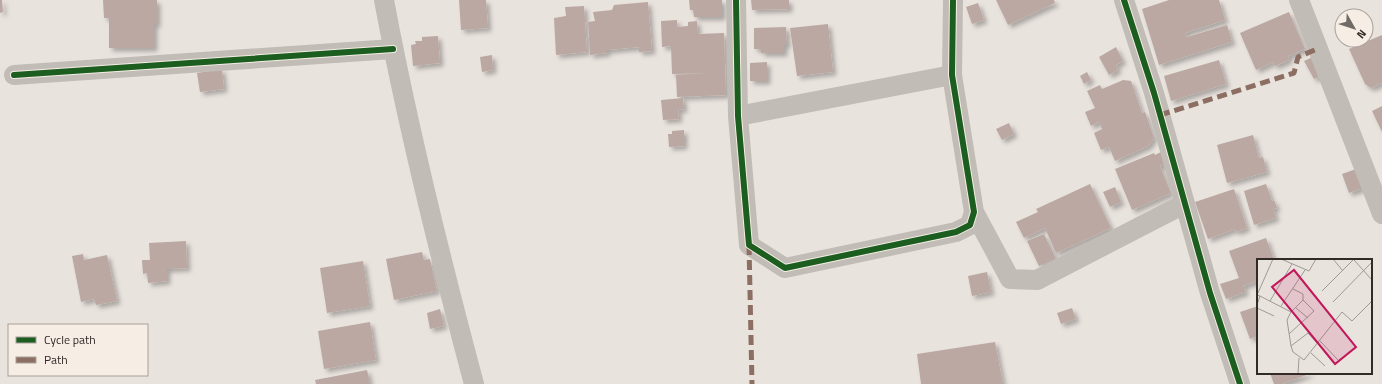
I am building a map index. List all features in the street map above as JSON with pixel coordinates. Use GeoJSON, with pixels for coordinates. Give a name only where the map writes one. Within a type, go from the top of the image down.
{"type":"FeatureCollection","features":[{"type":"Feature","properties":{"kind":"street"},"geometry":{"type":"LineString","coordinates":[[384,0],[393,49],[448,287],[474,384]]}},
{"type":"Feature","properties":{"kind":"street"},"geometry":{"type":"LineString","coordinates":[[736,0],[738,116],[750,244],[785,268],[956,232],[970,225],[974,212]]}},
{"type":"Feature","properties":{"kind":"street"},"geometry":{"type":"LineString","coordinates":[[953,0],[952,75],[974,212],[1010,278],[1037,280],[1184,204]]}},
{"type":"Feature","properties":{"kind":"street"},"geometry":{"type":"LineString","coordinates":[[1124,0],[1154,94],[1210,293],[1240,384]]}},
{"type":"Feature","properties":{"kind":"street"},"geometry":{"type":"LineString","coordinates":[[1299,0],[1382,214]]}},
{"type":"Feature","properties":{"kind":"street"},"geometry":{"type":"LineString","coordinates":[[14,75],[393,49]]}},
{"type":"Feature","properties":{"kind":"street"},"geometry":{"type":"LineString","coordinates":[[738,116],[952,75]]}},
{"type":"Feature","properties":{"kind":"building"},"geometry":{"type":"Polygon","coordinates":[[[0,0],[2,0],[3,12],[0,13],[0,0]]]}},
{"type":"Feature","properties":{"kind":"building"},"geometry":{"type":"Polygon","coordinates":[[[103,0],[157,0],[157,24],[154,24],[154,48],[109,48],[109,18],[104,18],[103,0]]]}},
{"type":"Feature","properties":{"kind":"building"},"geometry":{"type":"Polygon","coordinates":[[[459,0],[486,0],[488,28],[461,30],[459,0]]]}},
{"type":"Feature","properties":{"kind":"building"},"geometry":{"type":"Polygon","coordinates":[[[689,0],[722,0],[722,17],[694,17],[693,10],[690,10],[689,0]]]}},
{"type":"Feature","properties":{"kind":"building"},"geometry":{"type":"Polygon","coordinates":[[[751,0],[789,0],[789,9],[752,10],[751,0]]]}},
{"type":"Feature","properties":{"kind":"building"},"geometry":{"type":"Polygon","coordinates":[[[996,0],[1054,0],[1055,3],[1008,25],[996,0]]]}},
{"type":"Feature","properties":{"kind":"building"},"geometry":{"type":"Polygon","coordinates":[[[1169,0],[1219,0],[1225,20],[1185,33],[1187,37],[1227,25],[1232,42],[1159,65],[1142,9],[1169,0]]]}},
{"type":"Feature","properties":{"kind":"building"},"geometry":{"type":"Polygon","coordinates":[[[648,2],[652,51],[639,52],[639,47],[607,50],[607,53],[590,55],[588,22],[595,21],[593,12],[612,10],[614,5],[648,2]]]}},
{"type":"Feature","properties":{"kind":"building"},"geometry":{"type":"Polygon","coordinates":[[[978,3],[984,20],[972,24],[966,7],[978,3]]]}},
{"type":"Feature","properties":{"kind":"building"},"geometry":{"type":"Polygon","coordinates":[[[584,6],[587,52],[556,55],[554,18],[566,16],[565,7],[584,6]]]}},
{"type":"Feature","properties":{"kind":"building"},"geometry":{"type":"Polygon","coordinates":[[[1289,12],[1305,49],[1288,56],[1289,60],[1275,66],[1273,62],[1256,70],[1240,33],[1289,12]]]}},
{"type":"Feature","properties":{"kind":"building"},"geometry":{"type":"Polygon","coordinates":[[[677,20],[677,27],[688,26],[688,22],[697,21],[698,34],[724,33],[726,95],[677,97],[676,75],[707,73],[672,74],[671,46],[662,47],[661,21],[677,20]]]}},
{"type":"Feature","properties":{"kind":"building"},"geometry":{"type":"Polygon","coordinates":[[[828,24],[833,72],[797,76],[790,28],[828,24]]]}},
{"type":"Feature","properties":{"kind":"building"},"geometry":{"type":"Polygon","coordinates":[[[786,27],[787,45],[784,45],[784,53],[761,53],[761,49],[754,49],[754,28],[786,27]]]}},
{"type":"Feature","properties":{"kind":"building"},"geometry":{"type":"Polygon","coordinates":[[[1382,35],[1382,83],[1371,88],[1365,84],[1349,49],[1374,48],[1374,38],[1382,35]]]}},
{"type":"Feature","properties":{"kind":"building"},"geometry":{"type":"Polygon","coordinates":[[[438,36],[440,63],[413,66],[411,45],[416,44],[415,41],[422,41],[422,37],[438,36]]]}},
{"type":"Feature","properties":{"kind":"building"},"geometry":{"type":"Polygon","coordinates":[[[1116,47],[1123,61],[1116,65],[1118,70],[1109,75],[1099,57],[1116,47]]]}},
{"type":"Feature","properties":{"kind":"building"},"geometry":{"type":"Polygon","coordinates":[[[492,55],[493,70],[482,72],[480,57],[492,55]]]}},
{"type":"Feature","properties":{"kind":"building"},"geometry":{"type":"Polygon","coordinates":[[[1315,56],[1323,75],[1314,79],[1304,61],[1315,56]]]}},
{"type":"Feature","properties":{"kind":"building"},"geometry":{"type":"Polygon","coordinates":[[[1219,60],[1226,84],[1171,101],[1164,76],[1219,60]]]}},
{"type":"Feature","properties":{"kind":"building"},"geometry":{"type":"Polygon","coordinates":[[[767,62],[767,81],[750,81],[750,63],[767,62]]]}},
{"type":"Feature","properties":{"kind":"building"},"geometry":{"type":"Polygon","coordinates":[[[222,69],[224,89],[200,92],[197,73],[222,69]]]}},
{"type":"Feature","properties":{"kind":"building"},"geometry":{"type":"Polygon","coordinates":[[[1087,72],[1091,80],[1084,84],[1080,76],[1087,72]]]}},
{"type":"Feature","properties":{"kind":"building"},"geometry":{"type":"Polygon","coordinates":[[[1123,80],[1131,81],[1142,113],[1145,112],[1154,138],[1148,146],[1115,161],[1109,147],[1101,150],[1094,133],[1102,129],[1099,122],[1091,126],[1085,112],[1095,108],[1087,91],[1100,85],[1102,89],[1123,80]]]}},
{"type":"Feature","properties":{"kind":"building"},"geometry":{"type":"Polygon","coordinates":[[[683,98],[684,109],[678,110],[679,119],[663,120],[661,100],[683,98]]]}},
{"type":"Feature","properties":{"kind":"building"},"geometry":{"type":"Polygon","coordinates":[[[1382,106],[1382,132],[1372,111],[1382,106]]]}},
{"type":"Feature","properties":{"kind":"building"},"geometry":{"type":"Polygon","coordinates":[[[1009,123],[1014,134],[1002,140],[996,129],[1009,123]]]}},
{"type":"Feature","properties":{"kind":"building"},"geometry":{"type":"Polygon","coordinates":[[[684,130],[684,146],[669,147],[668,134],[672,134],[672,131],[684,130]]]}},
{"type":"Feature","properties":{"kind":"building"},"geometry":{"type":"Polygon","coordinates":[[[1253,135],[1259,158],[1263,157],[1267,172],[1227,183],[1217,145],[1253,135]]]}},
{"type":"Feature","properties":{"kind":"building"},"geometry":{"type":"Polygon","coordinates":[[[1163,151],[1168,163],[1160,166],[1171,193],[1132,210],[1115,169],[1154,153],[1155,155],[1163,151]]]}},
{"type":"Feature","properties":{"kind":"building"},"geometry":{"type":"Polygon","coordinates":[[[1356,169],[1363,188],[1349,193],[1342,174],[1356,169]]]}},
{"type":"Feature","properties":{"kind":"building"},"geometry":{"type":"Polygon","coordinates":[[[1090,184],[1111,228],[1056,253],[1045,228],[1024,238],[1016,222],[1038,212],[1036,209],[1090,184]]]}},
{"type":"Feature","properties":{"kind":"building"},"geometry":{"type":"Polygon","coordinates":[[[1266,184],[1272,201],[1274,200],[1277,208],[1273,209],[1276,218],[1254,225],[1244,191],[1266,184]]]}},
{"type":"Feature","properties":{"kind":"building"},"geometry":{"type":"Polygon","coordinates":[[[1115,187],[1121,202],[1110,207],[1103,192],[1115,187]]]}},
{"type":"Feature","properties":{"kind":"building"},"geometry":{"type":"Polygon","coordinates":[[[1234,189],[1247,228],[1236,232],[1235,229],[1208,239],[1195,202],[1234,189]]]}},
{"type":"Feature","properties":{"kind":"building"},"geometry":{"type":"Polygon","coordinates":[[[1044,234],[1056,259],[1039,266],[1027,241],[1044,234]]]}},
{"type":"Feature","properties":{"kind":"building"},"geometry":{"type":"Polygon","coordinates":[[[1266,238],[1274,259],[1257,259],[1257,281],[1243,286],[1246,292],[1226,299],[1220,284],[1239,278],[1229,251],[1266,238]]]}},
{"type":"Feature","properties":{"kind":"building"},"geometry":{"type":"Polygon","coordinates":[[[186,241],[187,268],[167,269],[167,281],[148,283],[147,273],[143,274],[142,260],[150,260],[149,243],[186,241]]]}},
{"type":"Feature","properties":{"kind":"building"},"geometry":{"type":"Polygon","coordinates":[[[422,252],[424,260],[430,259],[437,291],[394,300],[386,259],[422,252]]]}},
{"type":"Feature","properties":{"kind":"building"},"geometry":{"type":"Polygon","coordinates":[[[83,254],[84,260],[107,255],[117,301],[96,305],[94,299],[81,302],[72,256],[83,254]]]}},
{"type":"Feature","properties":{"kind":"building"},"geometry":{"type":"Polygon","coordinates":[[[363,261],[370,306],[327,313],[320,268],[363,261]]]}},
{"type":"Feature","properties":{"kind":"building"},"geometry":{"type":"Polygon","coordinates":[[[987,272],[991,292],[972,296],[968,276],[987,272]]]}},
{"type":"Feature","properties":{"kind":"building"},"geometry":{"type":"Polygon","coordinates":[[[1257,306],[1257,336],[1250,339],[1240,312],[1257,306]]]}},
{"type":"Feature","properties":{"kind":"building"},"geometry":{"type":"Polygon","coordinates":[[[1072,308],[1076,319],[1061,324],[1057,313],[1072,308]]]}},
{"type":"Feature","properties":{"kind":"building"},"geometry":{"type":"Polygon","coordinates":[[[440,309],[444,326],[430,329],[427,313],[440,309]]]}},
{"type":"Feature","properties":{"kind":"building"},"geometry":{"type":"Polygon","coordinates":[[[370,322],[376,360],[324,369],[318,331],[370,322]]]}},
{"type":"Feature","properties":{"kind":"building"},"geometry":{"type":"Polygon","coordinates":[[[995,342],[1003,384],[921,384],[917,354],[995,342]]]}},
{"type":"Feature","properties":{"kind":"building"},"geometry":{"type":"Polygon","coordinates":[[[367,370],[370,384],[316,384],[315,380],[367,370]]]}},
{"type":"Feature","properties":{"kind":"building"},"geometry":{"type":"Polygon","coordinates":[[[1270,374],[1309,374],[1282,384],[1274,384],[1270,374]]]}},
{"type":"Feature","properties":{"kind":"marked path"},"geometry":{"type":"LineString","coordinates":[[1160,115],[1294,73],[1298,57],[1317,49]]}},
{"type":"Feature","properties":{"kind":"marked path"},"geometry":{"type":"LineString","coordinates":[[749,245],[752,384]]}},
{"type":"Feature","properties":{"kind":"cycle path"},"geometry":{"type":"LineString","coordinates":[[736,0],[738,116],[749,245],[785,268],[956,232],[970,225],[974,212],[952,75],[953,0]]}},
{"type":"Feature","properties":{"kind":"cycle path"},"geometry":{"type":"LineString","coordinates":[[1124,0],[1154,93],[1210,293],[1240,384]]}},
{"type":"Feature","properties":{"kind":"cycle path"},"geometry":{"type":"LineString","coordinates":[[14,75],[393,49]]}}]}
